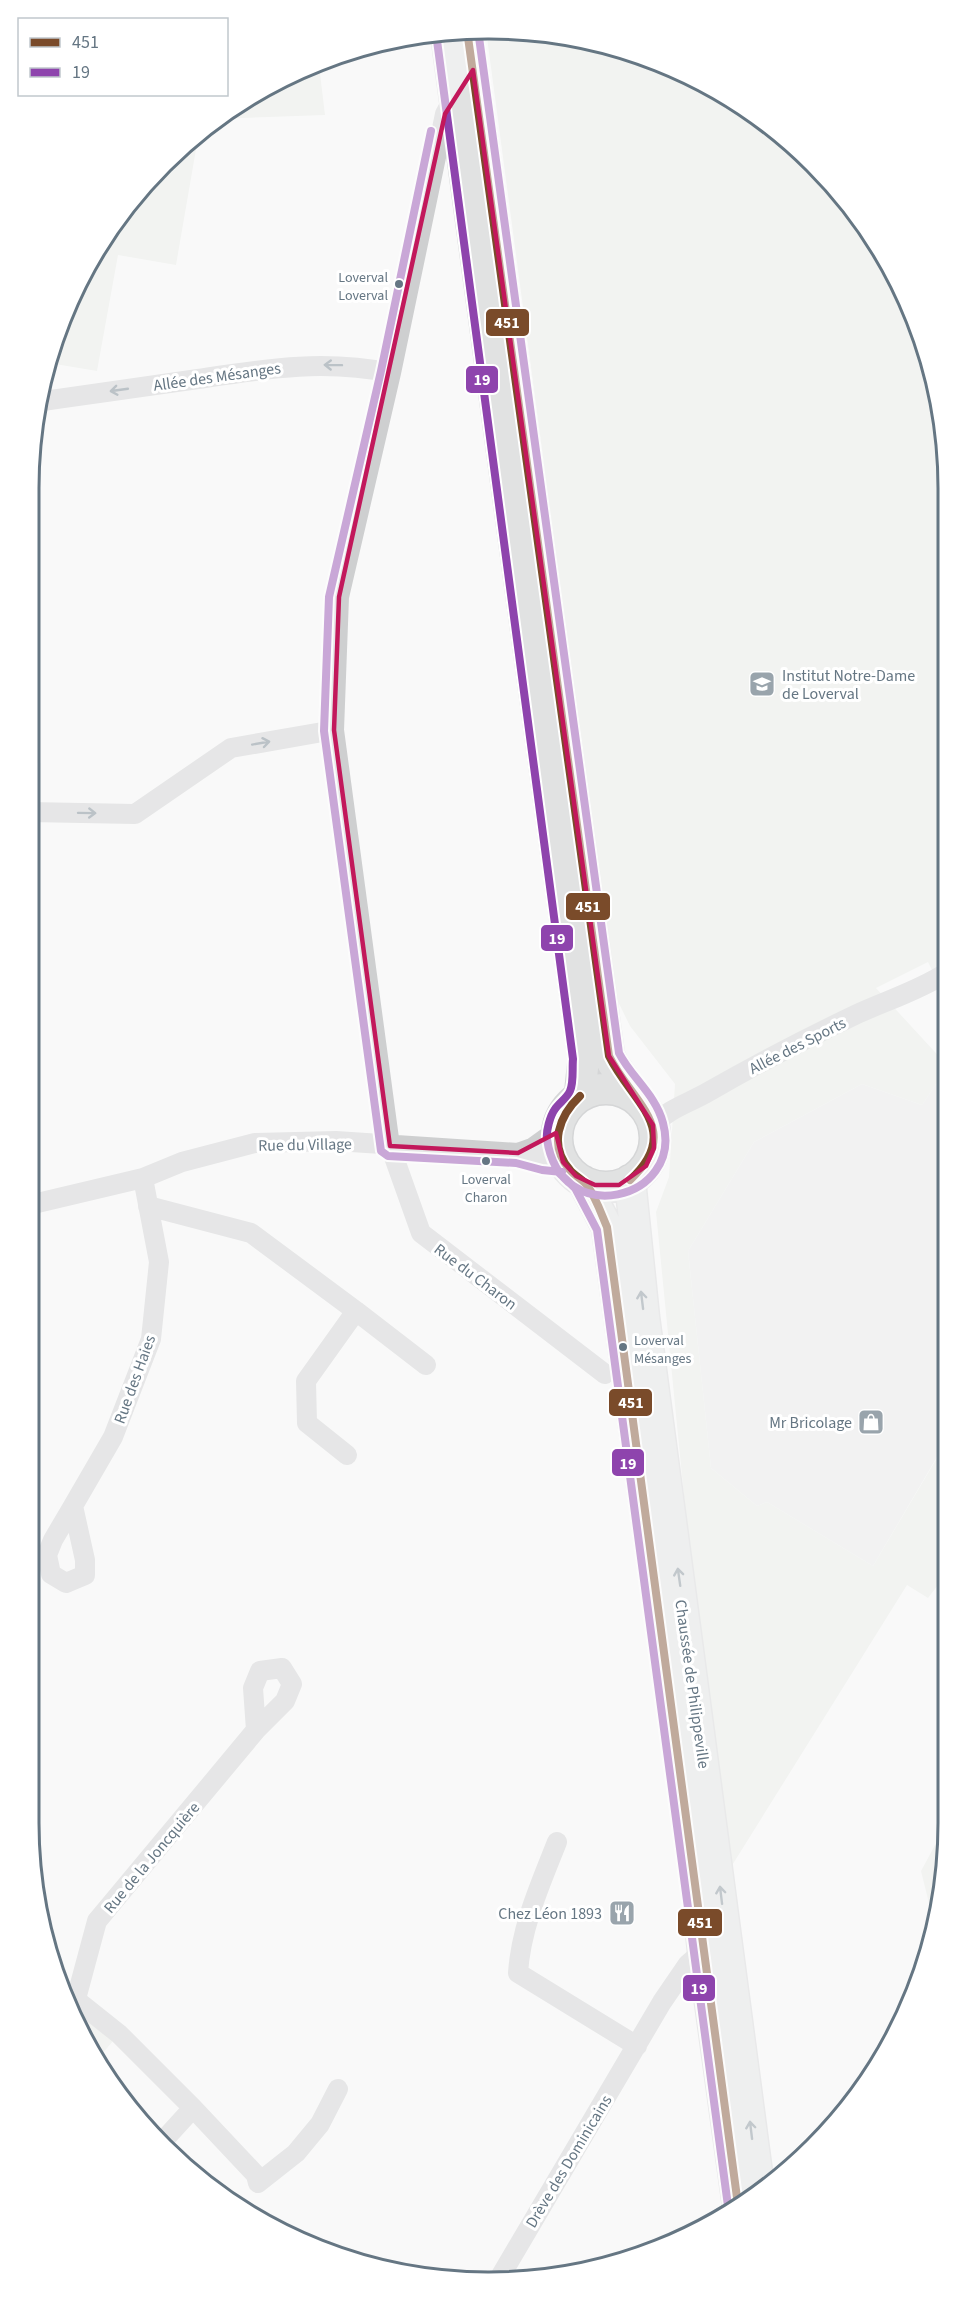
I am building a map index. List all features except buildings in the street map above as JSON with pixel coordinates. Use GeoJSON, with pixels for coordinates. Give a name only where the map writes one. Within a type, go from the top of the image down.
{"type":"FeatureCollection","features":[{"type":"Feature","properties":{"kind":"main road"},"geometry":{"type":"LineString","coordinates":[[468,40],[609,1056],[612,1064],[647,1114],[655,1138],[651,1158],[639,1174],[630,1180],[607,1187],[573,1172],[557,1141],[557,1130],[565,1110],[580,1096],[605,1089],[624,1093],[647,1114]]}},
{"type":"Feature","properties":{"kind":"main road"},"geometry":{"type":"LineString","coordinates":[[447,41],[584,1059],[580,1096]]}},
{"type":"Feature","properties":{"kind":"main road","name":"Chaussée de Philippeville"},"geometry":{"type":"LineString","coordinates":[[573,1172],[607,1227],[737,2197]]}},
{"type":"Feature","properties":{"kind":"main road","name":"Chaussée de Philippeville"},"geometry":{"type":"LineString","coordinates":[[630,1180],[644,1317],[758,2182]]}},
{"type":"Feature","properties":{"kind":"street","name":"Rue du Charon"},"geometry":{"type":"LineString","coordinates":[[472,70],[445,114],[391,373],[339,597],[334,730],[390,1146],[421,1233],[605,1374]]}},
{"type":"Feature","properties":{"kind":"street","name":"Allée des Mésanges"},"geometry":{"type":"LineString","coordinates":[[48,400],[286,366],[344,365],[391,373]]}},
{"type":"Feature","properties":{"kind":"street"},"geometry":{"type":"LineString","coordinates":[[39,812],[135,814],[231,748],[334,730]]}},
{"type":"Feature","properties":{"kind":"street","name":"Allée des Sports"},"geometry":{"type":"LineString","coordinates":[[647,1114],[665,1113],[694,1100],[837,1023],[938,978]]}},
{"type":"Feature","properties":{"kind":"street"},"geometry":{"type":"LineString","coordinates":[[518,1153],[532,1148],[557,1130]]}},
{"type":"Feature","properties":{"kind":"street","name":"Rue du Village"},"geometry":{"type":"LineString","coordinates":[[39,1202],[143,1178],[182,1162],[255,1143],[336,1141],[518,1153],[573,1172]]}},
{"type":"Feature","properties":{"kind":"street","name":"Rue des Haies"},"geometry":{"type":"LineString","coordinates":[[73,1506],[113,1437],[151,1339],[159,1262],[143,1178]]}},
{"type":"Feature","properties":{"kind":"street"},"geometry":{"type":"LineString","coordinates":[[148,1206],[250,1233],[426,1365]]}},
{"type":"Feature","properties":{"kind":"street"},"geometry":{"type":"LineString","coordinates":[[347,1455],[307,1423],[306,1381],[356,1311]]}},
{"type":"Feature","properties":{"kind":"street","name":"Rue de la Joncquière"},"geometry":{"type":"LineString","coordinates":[[70,1987],[97,1921],[256,1730]]}},
{"type":"Feature","properties":{"kind":"street"},"geometry":{"type":"LineString","coordinates":[[557,1842],[536,1895],[520,1949],[518,1973],[637,2046]]}},
{"type":"Feature","properties":{"kind":"street","name":"Drève des Dominicains"},"geometry":{"type":"LineString","coordinates":[[503,2271],[675,1983],[688,1964],[704,1951]]}},
{"type":"Feature","properties":{"kind":"street","name":"Rue de la Joncquière"},"geometry":{"type":"LineString","coordinates":[[74,1998],[119,2034],[193,2108],[256,2175],[258,2183],[296,2153],[320,2124],[338,2089]]}},
{"type":"Feature","properties":{"kind":"street"},"geometry":{"type":"LineString","coordinates":[[167,2136],[193,2108]]}},
{"type":"Feature","properties":{"kind":"highlighted area"},"geometry":{"type":"Polygon","coordinates":[[[473,70],[609,1056],[653,1125],[654,1148],[646,1166],[619,1185],[595,1185],[576,1176],[563,1162],[556,1133],[518,1153],[390,1146],[334,730],[339,597],[445,114],[473,70]]]}},
{"type":"Feature","properties":{"kind":"shaded area","name":"Institut Notre-Dame de Loverval"},"geometry":{"type":"Polygon","coordinates":[[[487,39],[518,40],[576,48],[605,54],[661,73],[713,99],[762,132],[785,151],[826,192],[845,215],[878,264],[892,290],[904,316],[923,372],[934,430],[938,488],[938,982],[928,962],[876,988],[938,1055],[938,1081],[922,1105],[862,1084],[754,1142],[688,1251],[711,1468],[757,1506],[767,1502],[873,1566],[938,1456],[938,1585],[928,1598],[907,1585],[731,1867],[689,1547],[656,1212],[669,1177],[675,1084],[630,1026],[608,981],[543,457],[487,39]]]}},
{"type":"Feature","properties":{"kind":"shaded area"},"geometry":{"type":"Polygon","coordinates":[[[320,72],[325,115],[234,118],[264,99],[320,72]]]}},
{"type":"Feature","properties":{"kind":"shaded area"},"geometry":{"type":"Polygon","coordinates":[[[196,147],[176,265],[118,255],[97,371],[56,364],[73,316],[99,264],[132,215],[151,192],[196,147]]]}},
{"type":"Feature","properties":{"kind":"shaded area"},"geometry":{"type":"Polygon","coordinates":[[[938,1081],[938,1455],[873,1566],[767,1502],[757,1506],[711,1468],[688,1251],[754,1142],[862,1084],[922,1105],[938,1081]]]}},
{"type":"Feature","properties":{"kind":"shaded area"},"geometry":{"type":"Polygon","coordinates":[[[937,1841],[930,1906],[921,1871],[937,1841]]]}},
{"type":"Feature","properties":{"kind":"shaded area"},"geometry":{"type":"Polygon","coordinates":[[[75,1999],[119,2034],[103,2053],[75,1999]]]}},
{"type":"Feature","properties":{"kind":"transit line","name":"19"},"geometry":{"type":"LineString","coordinates":[[437,42],[573,1059],[569,1094],[552,1116],[547,1139],[557,1168],[574,1186],[595,1195],[618,1194],[639,1186],[656,1171],[665,1150],[663,1123],[655,1104],[619,1053],[479,39]]}},
{"type":"Feature","properties":{"kind":"transit line","name":"451"},"geometry":{"type":"LineString","coordinates":[[468,40],[609,1056],[640,1103],[653,1131],[653,1146],[646,1162],[630,1180]]}},
{"type":"Feature","properties":{"kind":"transit line","name":"19"},"geometry":{"type":"LineString","coordinates":[[431,131],[381,371],[329,597],[324,731],[381,1151],[388,1156],[516,1163],[542,1170],[562,1172]]}},
{"type":"Feature","properties":{"kind":"transit line","name":"451"},"geometry":{"type":"LineString","coordinates":[[580,1096],[566,1112],[562,1122],[559,1131],[559,1151],[570,1170],[590,1190],[607,1227],[737,2197]]}},
{"type":"Feature","properties":{"kind":"transit line","name":"19"},"geometry":{"type":"LineString","coordinates":[[555,1169],[575,1188],[597,1230],[728,2203]]}},
{"type":"Feature","properties":{"kind":"place","name":"Loverval Loverval"},"geometry":{"type":"Point","coordinates":[399,284]}},
{"type":"Feature","properties":{"kind":"place","name":"Institut Notre-Dame de Loverval"},"geometry":{"type":"Point","coordinates":[762,684]}},
{"type":"Feature","properties":{"kind":"place","name":"Loverval Charon"},"geometry":{"type":"Point","coordinates":[486,1161]}},
{"type":"Feature","properties":{"kind":"place","name":"Loverval Mésanges"},"geometry":{"type":"Point","coordinates":[623,1347]}},
{"type":"Feature","properties":{"kind":"place","name":"Mr Bricolage"},"geometry":{"type":"Point","coordinates":[871,1422]}},
{"type":"Feature","properties":{"kind":"place","name":"Chez Léon 1893"},"geometry":{"type":"Point","coordinates":[622,1913]}}]}
